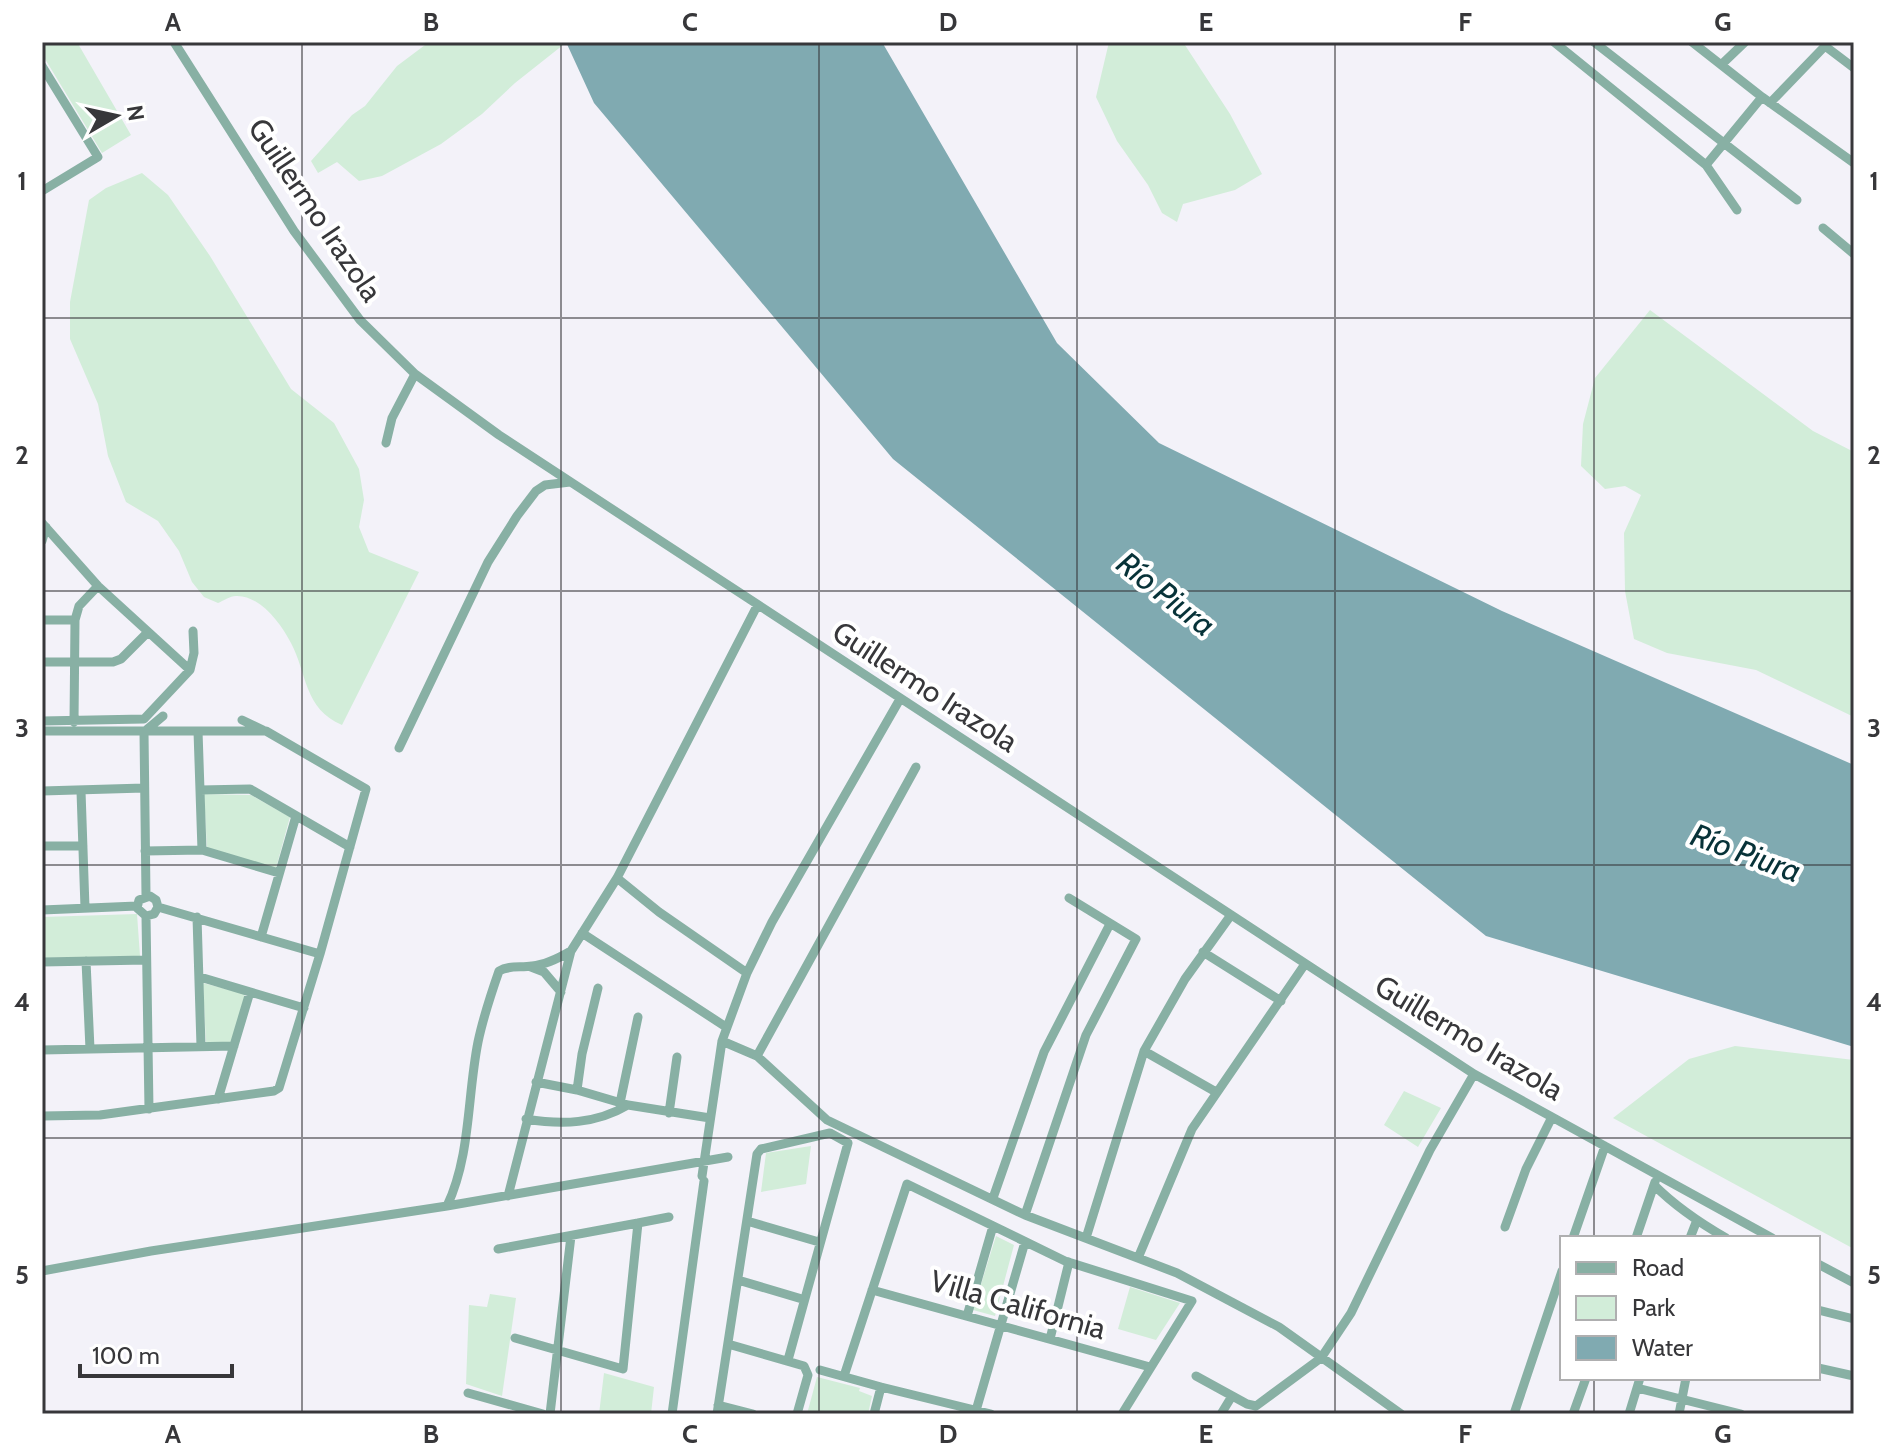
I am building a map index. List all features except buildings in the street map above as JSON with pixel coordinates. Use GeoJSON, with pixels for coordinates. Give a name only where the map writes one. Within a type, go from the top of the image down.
{"type":"FeatureCollection","features":[{"type":"Feature","properties":{"kind":"street","name":"Guillermo Irazola"},"geometry":{"type":"LineString","coordinates":[[174,42],[294,231],[332,285],[360,320],[415,374],[499,435],[757,606],[1474,1074],[1605,1146],[1656,1180],[1768,1236]]}},
{"type":"Feature","properties":{"kind":"street"},"geometry":{"type":"LineString","coordinates":[[1554,42],[1706,165],[1737,210]]}},
{"type":"Feature","properties":{"kind":"street"},"geometry":{"type":"LineString","coordinates":[[1594,42],[1797,200]]}},
{"type":"Feature","properties":{"kind":"street"},"geometry":{"type":"LineString","coordinates":[[1692,42],[1854,163]]}},
{"type":"Feature","properties":{"kind":"street"},"geometry":{"type":"LineString","coordinates":[[1721,65],[1745,42]]}},
{"type":"Feature","properties":{"kind":"street"},"geometry":{"type":"LineString","coordinates":[[1706,165],[1766,100],[1825,46],[1854,68]]}},
{"type":"Feature","properties":{"kind":"street"},"geometry":{"type":"LineString","coordinates":[[42,66],[98,157],[43,189]]}},
{"type":"Feature","properties":{"kind":"street"},"geometry":{"type":"LineString","coordinates":[[1823,228],[1854,254]]}},
{"type":"Feature","properties":{"kind":"street"},"geometry":{"type":"LineString","coordinates":[[386,443],[392,418],[415,374]]}},
{"type":"Feature","properties":{"kind":"street"},"geometry":{"type":"LineString","coordinates":[[399,748],[488,562],[517,516],[536,491],[545,485],[570,482]]}},
{"type":"Feature","properties":{"kind":"street"},"geometry":{"type":"LineString","coordinates":[[42,541],[44,525]]}},
{"type":"Feature","properties":{"kind":"street"},"geometry":{"type":"LineString","coordinates":[[44,525],[98,586],[190,670]]}},
{"type":"Feature","properties":{"kind":"street"},"geometry":{"type":"LineString","coordinates":[[74,722],[75,620],[79,606],[98,586]]}},
{"type":"Feature","properties":{"kind":"street"},"geometry":{"type":"LineString","coordinates":[[508,1196],[571,951],[617,878],[757,606]]}},
{"type":"Feature","properties":{"kind":"street"},"geometry":{"type":"LineString","coordinates":[[42,620],[75,620]]}},
{"type":"Feature","properties":{"kind":"street"},"geometry":{"type":"LineString","coordinates":[[42,721],[144,719],[190,670],[194,653],[193,631]]}},
{"type":"Feature","properties":{"kind":"street"},"geometry":{"type":"LineString","coordinates":[[42,662],[113,662],[121,659],[147,633]]}},
{"type":"Feature","properties":{"kind":"street"},"geometry":{"type":"LineString","coordinates":[[672,1414],[703,1161],[726,1027],[747,973],[772,922],[900,699]]}},
{"type":"Feature","properties":{"kind":"street"},"geometry":{"type":"LineString","coordinates":[[146,895],[144,732],[163,716]]}},
{"type":"Feature","properties":{"kind":"street"},"geometry":{"type":"LineString","coordinates":[[42,1116],[100,1115],[279,1088],[366,789],[242,720]]}},
{"type":"Feature","properties":{"kind":"street"},"geometry":{"type":"LineString","coordinates":[[42,731],[266,731]]}},
{"type":"Feature","properties":{"kind":"street"},"geometry":{"type":"LineString","coordinates":[[198,731],[202,850]]}},
{"type":"Feature","properties":{"kind":"street"},"geometry":{"type":"LineString","coordinates":[[757,1056],[916,767]]}},
{"type":"Feature","properties":{"kind":"street"},"geometry":{"type":"LineString","coordinates":[[42,791],[144,788]]}},
{"type":"Feature","properties":{"kind":"street"},"geometry":{"type":"LineString","coordinates":[[200,790],[250,789],[350,847]]}},
{"type":"Feature","properties":{"kind":"street"},"geometry":{"type":"LineString","coordinates":[[81,791],[85,908]]}},
{"type":"Feature","properties":{"kind":"street"},"geometry":{"type":"LineString","coordinates":[[261,937],[296,816]]}},
{"type":"Feature","properties":{"kind":"street"},"geometry":{"type":"LineString","coordinates":[[42,846],[83,846]]}},
{"type":"Feature","properties":{"kind":"street"},"geometry":{"type":"LineString","coordinates":[[145,851],[202,850],[279,873]]}},
{"type":"Feature","properties":{"kind":"street"},"geometry":{"type":"LineString","coordinates":[[617,878],[659,912],[747,973]]}},
{"type":"Feature","properties":{"kind":"street"},"geometry":{"type":"LineString","coordinates":[[146,895],[153,897],[158,907],[320,954]]}},
{"type":"Feature","properties":{"kind":"street"},"geometry":{"type":"LineString","coordinates":[[146,895],[139,900],[138,912],[146,916],[154,914],[158,907]]}},
{"type":"Feature","properties":{"kind":"street"},"geometry":{"type":"LineString","coordinates":[[1025,1215],[1086,1035],[1136,939],[1069,898]]}},
{"type":"Feature","properties":{"kind":"street"},"geometry":{"type":"LineString","coordinates":[[42,910],[137,906]]}},
{"type":"Feature","properties":{"kind":"street"},"geometry":{"type":"LineString","coordinates":[[1086,1238],[1144,1051],[1203,952],[1231,915]]}},
{"type":"Feature","properties":{"kind":"street"},"geometry":{"type":"LineString","coordinates":[[146,916],[149,1109]]}},
{"type":"Feature","properties":{"kind":"street"},"geometry":{"type":"LineString","coordinates":[[197,917],[201,1046]]}},
{"type":"Feature","properties":{"kind":"street"},"geometry":{"type":"LineString","coordinates":[[993,1198],[1054,1029],[1110,924]]}},
{"type":"Feature","properties":{"kind":"street"},"geometry":{"type":"LineString","coordinates":[[582,933],[726,1027]]}},
{"type":"Feature","properties":{"kind":"street"},"geometry":{"type":"LineString","coordinates":[[447,1206],[460,1170],[478,1043],[499,971],[505,967],[531,967],[547,963],[571,951]]}},
{"type":"Feature","properties":{"kind":"street"},"geometry":{"type":"LineString","coordinates":[[1203,952],[1281,1001]]}},
{"type":"Feature","properties":{"kind":"street"},"geometry":{"type":"LineString","coordinates":[[42,962],[146,960]]}},
{"type":"Feature","properties":{"kind":"street"},"geometry":{"type":"LineString","coordinates":[[86,961],[90,1049]]}},
{"type":"Feature","properties":{"kind":"street"},"geometry":{"type":"LineString","coordinates":[[1138,1258],[1192,1129],[1305,964]]}},
{"type":"Feature","properties":{"kind":"street"},"geometry":{"type":"LineString","coordinates":[[531,967],[544,972],[561,992]]}},
{"type":"Feature","properties":{"kind":"street"},"geometry":{"type":"LineString","coordinates":[[200,977],[304,1008]]}},
{"type":"Feature","properties":{"kind":"street"},"geometry":{"type":"LineString","coordinates":[[577,1090],[598,988]]}},
{"type":"Feature","properties":{"kind":"street"},"geometry":{"type":"LineString","coordinates":[[218,1099],[250,992]]}},
{"type":"Feature","properties":{"kind":"street"},"geometry":{"type":"LineString","coordinates":[[624,1104],[638,1017]]}},
{"type":"Feature","properties":{"kind":"street"},"geometry":{"type":"LineString","coordinates":[[722,1041],[757,1056],[773,1074],[827,1120],[1025,1215],[1177,1273],[1279,1327],[1401,1414]]}},
{"type":"Feature","properties":{"kind":"street"},"geometry":{"type":"LineString","coordinates":[[42,1050],[234,1046]]}},
{"type":"Feature","properties":{"kind":"street"},"geometry":{"type":"LineString","coordinates":[[1144,1051],[1216,1092]]}},
{"type":"Feature","properties":{"kind":"street"},"geometry":{"type":"LineString","coordinates":[[669,1113],[677,1057]]}},
{"type":"Feature","properties":{"kind":"street"},"geometry":{"type":"LineString","coordinates":[[1196,1376],[1256,1406],[1321,1358],[1351,1313],[1430,1150],[1474,1074]]}},
{"type":"Feature","properties":{"kind":"street"},"geometry":{"type":"LineString","coordinates":[[536,1082],[624,1104],[710,1118]]}},
{"type":"Feature","properties":{"kind":"street"},"geometry":{"type":"LineString","coordinates":[[526,1119],[568,1123],[587,1121],[624,1104]]}},
{"type":"Feature","properties":{"kind":"street"},"geometry":{"type":"LineString","coordinates":[[1505,1227],[1526,1169],[1552,1117]]}},
{"type":"Feature","properties":{"kind":"street"},"geometry":{"type":"LineString","coordinates":[[753,1414],[718,1409],[758,1151],[830,1133],[848,1143],[802,1299],[788,1360]]}},
{"type":"Feature","properties":{"kind":"street"},"geometry":{"type":"LineString","coordinates":[[1574,1236],[1605,1146]]}},
{"type":"Feature","properties":{"kind":"street"},"geometry":{"type":"LineString","coordinates":[[42,1271],[151,1251],[508,1196],[728,1157]]}},
{"type":"Feature","properties":{"kind":"street"},"geometry":{"type":"LineString","coordinates":[[1656,1180],[1671,1202],[1723,1236]]}},
{"type":"Feature","properties":{"kind":"street"},"geometry":{"type":"LineString","coordinates":[[1637,1236],[1656,1180]]}},
{"type":"Feature","properties":{"kind":"street"},"geometry":{"type":"LineString","coordinates":[[844,1376],[907,1184],[1069,1262],[1192,1301],[1122,1414]]}},
{"type":"Feature","properties":{"kind":"street"},"geometry":{"type":"LineString","coordinates":[[498,1249],[669,1217]]}},
{"type":"Feature","properties":{"kind":"street"},"geometry":{"type":"LineString","coordinates":[[1691,1236],[1697,1220]]}},
{"type":"Feature","properties":{"kind":"street"},"geometry":{"type":"LineString","coordinates":[[747,1221],[819,1242]]}},
{"type":"Feature","properties":{"kind":"street"},"geometry":{"type":"LineString","coordinates":[[515,1338],[623,1369],[638,1223]]}},
{"type":"Feature","properties":{"kind":"street"},"geometry":{"type":"LineString","coordinates":[[967,1316],[993,1226]]}},
{"type":"Feature","properties":{"kind":"street"},"geometry":{"type":"LineString","coordinates":[[550,1414],[571,1236]]}},
{"type":"Feature","properties":{"kind":"street"},"geometry":{"type":"LineString","coordinates":[[976,1412],[1025,1242]]}},
{"type":"Feature","properties":{"kind":"street"},"geometry":{"type":"LineString","coordinates":[[1050,1339],[1069,1262]]}},
{"type":"Feature","properties":{"kind":"street"},"geometry":{"type":"LineString","coordinates":[[1820,1265],[1854,1283]]}},
{"type":"Feature","properties":{"kind":"street"},"geometry":{"type":"LineString","coordinates":[[1514,1414],[1560,1277]]}},
{"type":"Feature","properties":{"kind":"street"},"geometry":{"type":"LineString","coordinates":[[738,1280],[802,1299]]}},
{"type":"Feature","properties":{"kind":"street","name":"Villa California"},"geometry":{"type":"LineString","coordinates":[[872,1290],[1150,1367]]}},
{"type":"Feature","properties":{"kind":"street"},"geometry":{"type":"LineString","coordinates":[[1820,1310],[1854,1319]]}},
{"type":"Feature","properties":{"kind":"street"},"geometry":{"type":"LineString","coordinates":[[728,1344],[804,1366],[807,1383],[797,1414]]}},
{"type":"Feature","properties":{"kind":"street"},"geometry":{"type":"LineString","coordinates":[[1820,1368],[1854,1376]]}},
{"type":"Feature","properties":{"kind":"street"},"geometry":{"type":"LineString","coordinates":[[820,1370],[991,1414]]}},
{"type":"Feature","properties":{"kind":"street"},"geometry":{"type":"LineString","coordinates":[[1573,1414],[1585,1380]]}},
{"type":"Feature","properties":{"kind":"street"},"geometry":{"type":"LineString","coordinates":[[1679,1414],[1686,1380]]}},
{"type":"Feature","properties":{"kind":"street"},"geometry":{"type":"LineString","coordinates":[[1629,1414],[1639,1383],[1681,1399],[1741,1414]]}},
{"type":"Feature","properties":{"kind":"street"},"geometry":{"type":"LineString","coordinates":[[874,1414],[881,1387]]}},
{"type":"Feature","properties":{"kind":"street"},"geometry":{"type":"LineString","coordinates":[[468,1393],[543,1414]]}},
{"type":"Feature","properties":{"kind":"street"},"geometry":{"type":"LineString","coordinates":[[1221,1414],[1232,1396]]}},
{"type":"Feature","properties":{"kind":"green space"},"geometry":{"type":"Polygon","coordinates":[[[42,42],[77,42],[131,135],[102,153],[42,54],[42,42]]]}},
{"type":"Feature","properties":{"kind":"green space"},"geometry":{"type":"Polygon","coordinates":[[[429,42],[562,42],[563,45],[482,114],[441,144],[382,176],[359,181],[337,162],[318,173],[311,161],[352,115],[365,106],[397,66],[429,42]]]}},
{"type":"Feature","properties":{"kind":"green space"},"geometry":{"type":"Polygon","coordinates":[[[1109,42],[1183,42],[1230,114],[1262,174],[1235,190],[1183,204],[1177,222],[1162,213],[1148,185],[1117,141],[1096,97],[1109,42]]]}},
{"type":"Feature","properties":{"kind":"green space"},"geometry":{"type":"Polygon","coordinates":[[[142,173],[168,195],[210,256],[291,389],[334,423],[359,469],[364,500],[359,527],[369,552],[419,572],[342,725],[320,710],[313,700],[291,643],[269,612],[245,597],[234,596],[218,603],[204,597],[192,582],[179,551],[158,521],[126,502],[108,456],[98,404],[70,339],[70,302],[89,200],[106,188],[142,173]]]}},
{"type":"Feature","properties":{"kind":"green space"},"geometry":{"type":"Polygon","coordinates":[[[1650,310],[1813,431],[1854,452],[1854,717],[1756,670],[1667,653],[1634,639],[1625,591],[1624,533],[1641,495],[1625,486],[1605,489],[1581,466],[1583,424],[1595,378],[1650,310]]]}},
{"type":"Feature","properties":{"kind":"green space"},"geometry":{"type":"Polygon","coordinates":[[[204,794],[251,795],[290,817],[276,868],[207,849],[204,794]]]}},
{"type":"Feature","properties":{"kind":"green space"},"geometry":{"type":"Polygon","coordinates":[[[137,914],[140,956],[42,958],[42,917],[137,914]]]}},
{"type":"Feature","properties":{"kind":"green space"},"geometry":{"type":"Polygon","coordinates":[[[203,983],[245,994],[232,1043],[206,1044],[203,983]]]}},
{"type":"Feature","properties":{"kind":"green space"},"geometry":{"type":"Polygon","coordinates":[[[1735,1046],[1854,1060],[1854,1249],[1613,1118],[1689,1059],[1735,1046]]]}},
{"type":"Feature","properties":{"kind":"green space"},"geometry":{"type":"Polygon","coordinates":[[[1404,1091],[1441,1108],[1418,1147],[1384,1125],[1404,1091]]]}},
{"type":"Feature","properties":{"kind":"green space"},"geometry":{"type":"Polygon","coordinates":[[[811,1146],[806,1184],[761,1192],[766,1153],[811,1146]]]}},
{"type":"Feature","properties":{"kind":"green space"},"geometry":{"type":"Polygon","coordinates":[[[996,1236],[1014,1245],[995,1316],[973,1310],[996,1236]]]}},
{"type":"Feature","properties":{"kind":"green space"},"geometry":{"type":"Polygon","coordinates":[[[1130,1287],[1180,1303],[1156,1340],[1118,1329],[1130,1287]]]}},
{"type":"Feature","properties":{"kind":"green space"},"geometry":{"type":"Polygon","coordinates":[[[490,1294],[516,1298],[502,1396],[466,1384],[469,1305],[487,1307],[490,1294]]]}},
{"type":"Feature","properties":{"kind":"green space"},"geometry":{"type":"Polygon","coordinates":[[[604,1373],[654,1387],[651,1414],[599,1414],[604,1373]]]}},
{"type":"Feature","properties":{"kind":"green space"},"geometry":{"type":"Polygon","coordinates":[[[817,1377],[860,1388],[859,1391],[872,1396],[868,1414],[807,1414],[817,1377]]]}},
{"type":"Feature","properties":{"kind":"water","name":"Río Piura"},"geometry":{"type":"Polygon","coordinates":[[[566,42],[882,42],[1057,343],[1159,443],[1502,611],[1854,765],[1854,1047],[1486,936],[893,459],[594,103],[566,42]]]}}]}
